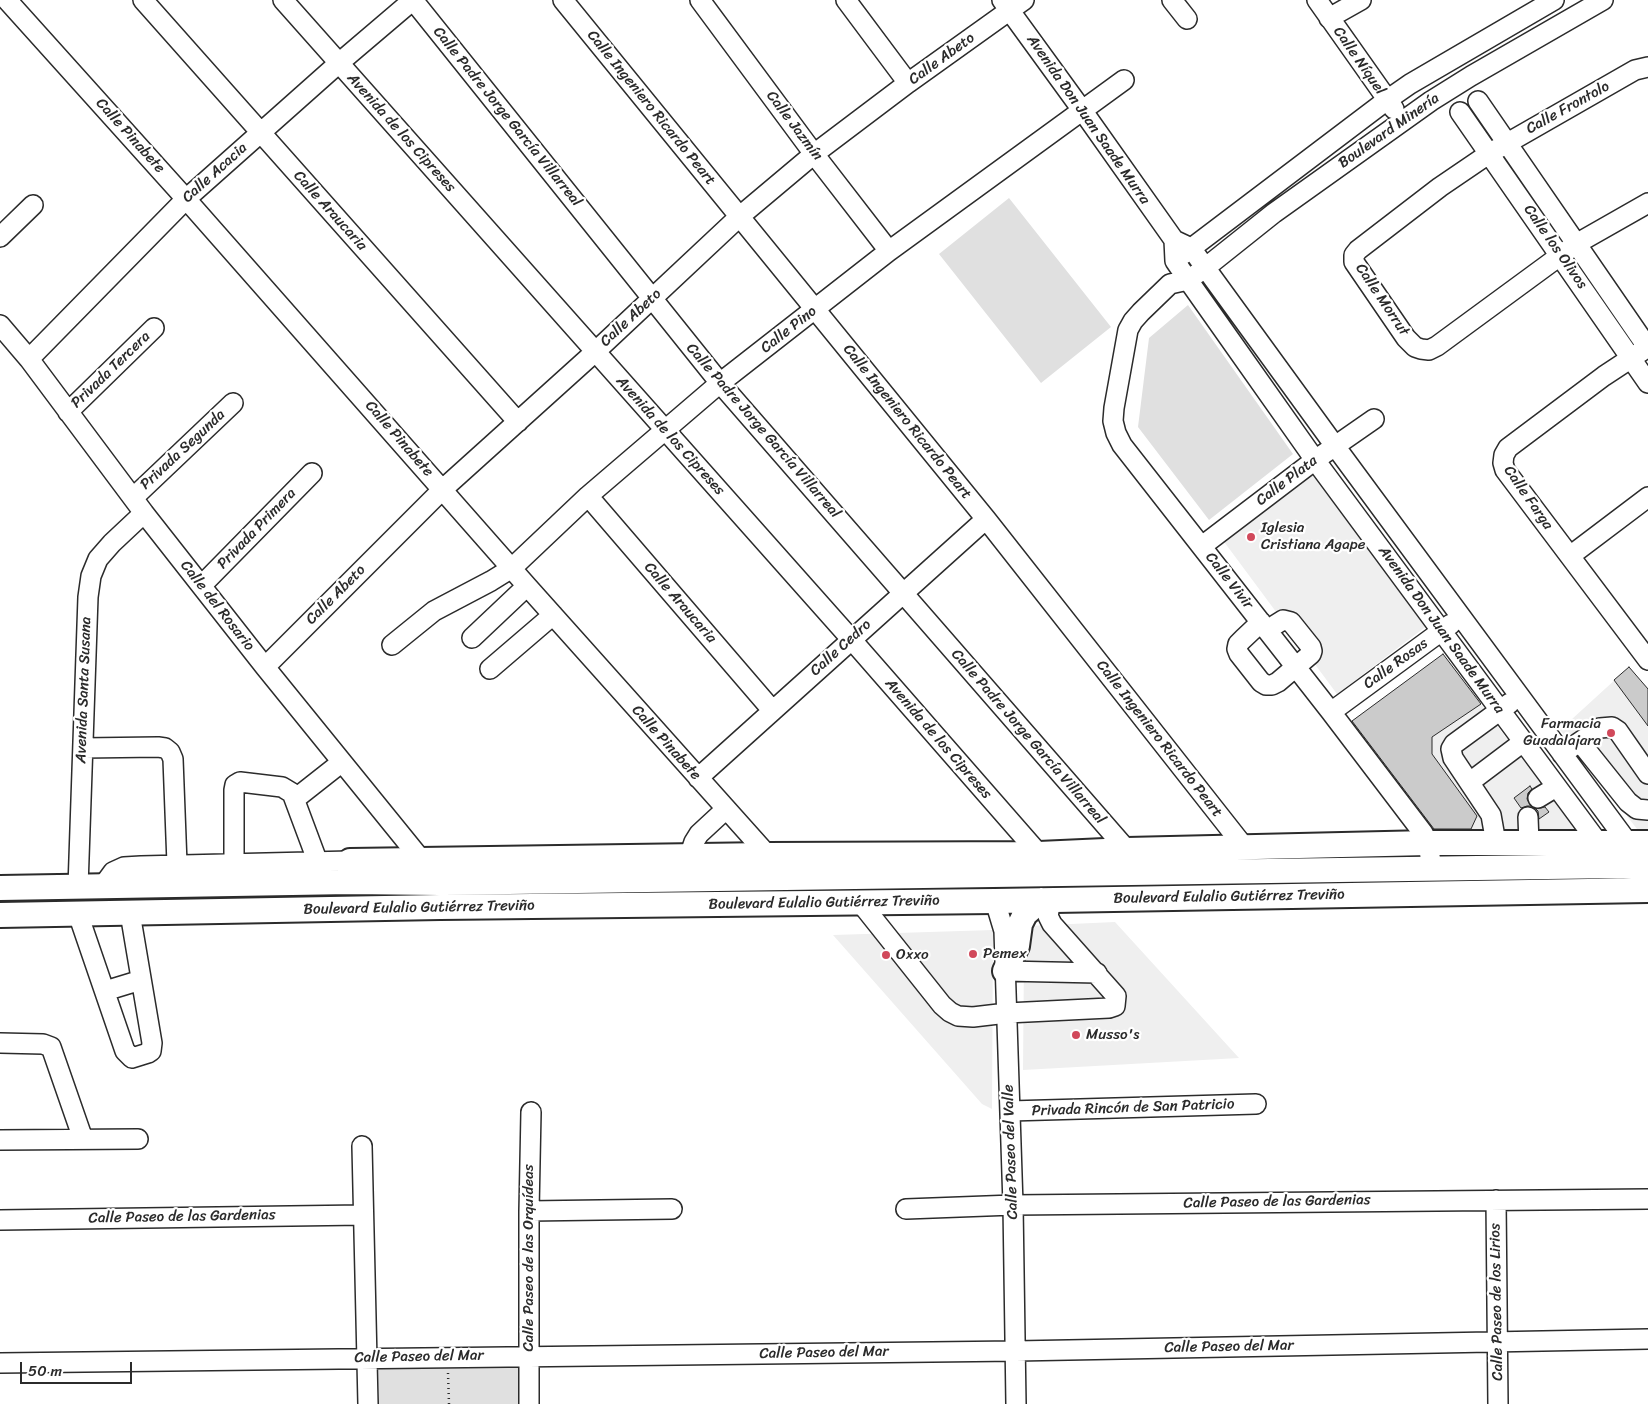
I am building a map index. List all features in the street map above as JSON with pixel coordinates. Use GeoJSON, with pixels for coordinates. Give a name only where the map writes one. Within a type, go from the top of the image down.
{"type":"FeatureCollection","features":[{"type":"Feature","properties":{"kind":"main road","name":"Boulevard Eulalio Gutiérrez Treviño"},"geometry":{"type":"LineString","coordinates":[[0,888],[102,887],[350,872],[421,860],[768,855],[1039,854],[1127,850],[1428,844],[1638,843]]}},
{"type":"Feature","properties":{"kind":"main road","name":"Boulevard Eulalio Gutiérrez Treviño"},"geometry":{"type":"LineString","coordinates":[[350,872],[439,883],[1616,866],[1646,880]]}},
{"type":"Feature","properties":{"kind":"main road"},"geometry":{"type":"LineString","coordinates":[[940,877],[979,887],[990,894],[995,901]]}},
{"type":"Feature","properties":{"kind":"main road","name":"Boulevard Eulalio Gutiérrez Treviño"},"geometry":{"type":"LineString","coordinates":[[0,915],[430,907],[1046,900],[1646,880]]}},
{"type":"Feature","properties":{"kind":"main road"},"geometry":{"type":"LineString","coordinates":[[1005,971],[1017,946],[1020,924],[1025,914],[1046,900]]}},
{"type":"Feature","properties":{"kind":"street","name":"Calle Pinabete"},"geometry":{"type":"LineString","coordinates":[[7,0],[789,879]]}},
{"type":"Feature","properties":{"kind":"street","name":"Calle Araucaria"},"geometry":{"type":"LineString","coordinates":[[143,0],[518,422]]}},
{"type":"Feature","properties":{"kind":"street","name":"Avenida de los Cipreses"},"geometry":{"type":"LineString","coordinates":[[283,0],[851,639],[1039,854],[1050,875]]}},
{"type":"Feature","properties":{"kind":"street","name":"Calle Acacia"},"geometry":{"type":"LineString","coordinates":[[29,359],[186,199],[413,0]]}},
{"type":"Feature","properties":{"kind":"street","name":"Calle Padre Jorge García Villarreal"},"geometry":{"type":"LineString","coordinates":[[413,0],[720,383],[1127,850]]}},
{"type":"Feature","properties":{"kind":"street","name":"Calle Ingeniero Ricardo Peart"},"geometry":{"type":"LineString","coordinates":[[563,0],[986,519],[1244,848]]}},
{"type":"Feature","properties":{"kind":"street","name":"Calle Jazmín"},"geometry":{"type":"LineString","coordinates":[[700,0],[814,154],[889,251]]}},
{"type":"Feature","properties":{"kind":"street"},"geometry":{"type":"LineString","coordinates":[[846,0],[908,83]]}},
{"type":"Feature","properties":{"kind":"street"},"geometry":{"type":"LineString","coordinates":[[1172,0],[1187,19]]}},
{"type":"Feature","properties":{"kind":"street","name":"Calle Níquel"},"geometry":{"type":"LineString","coordinates":[[1317,0],[1403,120]]}},
{"type":"Feature","properties":{"kind":"street"},"geometry":{"type":"LineString","coordinates":[[1329,18],[1361,0]]}},
{"type":"Feature","properties":{"kind":"street","name":"Boulevard Minería"},"geometry":{"type":"LineString","coordinates":[[1175,261],[1410,84],[1554,0]]}},
{"type":"Feature","properties":{"kind":"street","name":"Boulevard Minería"},"geometry":{"type":"LineString","coordinates":[[1179,282],[1205,268],[1274,213],[1403,120],[1471,76],[1603,0]]}},
{"type":"Feature","properties":{"kind":"street","name":"Calle Abeto"},"geometry":{"type":"LineString","coordinates":[[265,667],[443,489],[595,352],[739,217],[814,154],[1012,3]]}},
{"type":"Feature","properties":{"kind":"street","name":"Avenida Don Juan Saade Murra"},"geometry":{"type":"LineString","coordinates":[[1012,3],[1082,110],[1174,240],[1191,248],[1334,446],[1562,754],[1638,843],[1646,880]]}},
{"type":"Feature","properties":{"kind":"street","name":"Calle Frontolo"},"geometry":{"type":"LineString","coordinates":[[1490,153],[1636,70],[1648,67]]}},
{"type":"Feature","properties":{"kind":"street","name":"Calle Pino"},"geometry":{"type":"LineString","coordinates":[[392,645],[434,611],[512,568],[588,496],[720,383],[889,251],[1124,80]]}},
{"type":"Feature","properties":{"kind":"street","name":"Calle los Olivos"},"geometry":{"type":"LineString","coordinates":[[1478,101],[1648,348]]}},
{"type":"Feature","properties":{"kind":"street","name":"Calle los Olivos"},"geometry":{"type":"LineString","coordinates":[[1460,112],[1648,383]]}},
{"type":"Feature","properties":{"kind":"street","name":"Calle Morrut"},"geometry":{"type":"LineString","coordinates":[[1490,153],[1440,187],[1354,255],[1354,262],[1358,270],[1406,338],[1421,350],[1429,350],[1437,346],[1576,244]]}},
{"type":"Feature","properties":{"kind":"street"},"geometry":{"type":"LineString","coordinates":[[1576,244],[1648,203]]}},
{"type":"Feature","properties":{"kind":"street"},"geometry":{"type":"LineString","coordinates":[[0,237],[33,205]]}},
{"type":"Feature","properties":{"kind":"street"},"geometry":{"type":"LineString","coordinates":[[1174,240],[1175,261]]}},
{"type":"Feature","properties":{"kind":"street","name":"Avenida Don Juan Saade Murra"},"geometry":{"type":"LineString","coordinates":[[1175,261],[1179,282],[1315,460],[1616,866]]}},
{"type":"Feature","properties":{"kind":"street","name":"Calle Vivir"},"geometry":{"type":"LineString","coordinates":[[1179,282],[1140,312],[1128,330],[1114,408],[1113,421],[1116,433],[1122,445],[1423,833],[1428,844],[1432,869]]}},
{"type":"Feature","properties":{"kind":"street","name":"Calle del Rosario"},"geometry":{"type":"LineString","coordinates":[[0,325],[29,359],[138,505],[265,667],[439,883]]}},
{"type":"Feature","properties":{"kind":"street","name":"Privada Tercera"},"geometry":{"type":"LineString","coordinates":[[68,412],[154,328]]}},
{"type":"Feature","properties":{"kind":"street","name":"Calle Farga"},"geometry":{"type":"LineString","coordinates":[[1646,655],[1505,470],[1503,463],[1504,455],[1508,448],[1565,404],[1631,357],[1648,348]]}},
{"type":"Feature","properties":{"kind":"street","name":"Privada Segunda"},"geometry":{"type":"LineString","coordinates":[[138,505],[233,403]]}},
{"type":"Feature","properties":{"kind":"street","name":"Calle Plata"},"geometry":{"type":"LineString","coordinates":[[1202,546],[1315,460],[1374,418]]}},
{"type":"Feature","properties":{"kind":"street","name":"Privada Primera"},"geometry":{"type":"LineString","coordinates":[[202,585],[312,473]]}},
{"type":"Feature","properties":{"kind":"street","name":"Calle Araucaria"},"geometry":{"type":"LineString","coordinates":[[588,496],[772,710]]}},
{"type":"Feature","properties":{"kind":"street"},"geometry":{"type":"LineString","coordinates":[[1570,556],[1648,497]]}},
{"type":"Feature","properties":{"kind":"street","name":"Avenida Santa Susana"},"geometry":{"type":"LineString","coordinates":[[78,887],[88,597],[91,576],[98,559],[112,543],[138,505]]}},
{"type":"Feature","properties":{"kind":"street","name":"Calle Cedro"},"geometry":{"type":"LineString","coordinates":[[698,778],[986,519]]}},
{"type":"Feature","properties":{"kind":"street"},"geometry":{"type":"LineString","coordinates":[[472,638],[527,586]]}},
{"type":"Feature","properties":{"kind":"street"},"geometry":{"type":"LineString","coordinates":[[490,669],[553,615]]}},
{"type":"Feature","properties":{"kind":"street","name":"Calle Rosas"},"geometry":{"type":"LineString","coordinates":[[1331,712],[1461,616]]}},
{"type":"Feature","properties":{"kind":"street"},"geometry":{"type":"LineString","coordinates":[[1264,626],[1238,644],[1239,654],[1261,682],[1266,685],[1278,682],[1296,667]]}},
{"type":"Feature","properties":{"kind":"street"},"geometry":{"type":"LineString","coordinates":[[1496,843],[1491,815],[1453,758],[1451,748],[1520,696]]}},
{"type":"Feature","properties":{"kind":"street"},"geometry":{"type":"LineString","coordinates":[[1562,754],[1600,728],[1612,727],[1618,730],[1648,774]]}},
{"type":"Feature","properties":{"kind":"street"},"geometry":{"type":"LineString","coordinates":[[1470,782],[1523,742]]}},
{"type":"Feature","properties":{"kind":"street"},"geometry":{"type":"LineString","coordinates":[[1580,742],[1628,802],[1637,809],[1648,810]]}},
{"type":"Feature","properties":{"kind":"street"},"geometry":{"type":"LineString","coordinates":[[82,748],[158,747],[165,748],[170,752],[173,759],[177,864]]}},
{"type":"Feature","properties":{"kind":"street"},"geometry":{"type":"LineString","coordinates":[[295,799],[342,762]]}},
{"type":"Feature","properties":{"kind":"street"},"geometry":{"type":"LineString","coordinates":[[234,862],[234,790],[237,783],[287,788],[295,799],[317,860]]}},
{"type":"Feature","properties":{"kind":"street"},"geometry":{"type":"LineString","coordinates":[[1538,798],[1556,787]]}},
{"type":"Feature","properties":{"kind":"street"},"geometry":{"type":"LineString","coordinates":[[690,857],[694,842],[699,834],[726,809]]}},
{"type":"Feature","properties":{"kind":"street"},"geometry":{"type":"LineString","coordinates":[[1528,817],[1528,843]]}},
{"type":"Feature","properties":{"kind":"street"},"geometry":{"type":"LineString","coordinates":[[102,887],[113,872],[124,868],[177,864],[317,860],[350,872]]}},
{"type":"Feature","properties":{"kind":"street"},"geometry":{"type":"LineString","coordinates":[[860,902],[942,1005],[958,1016],[973,1017],[1007,1013],[1109,1008],[1115,1006],[1116,996],[1052,924],[1048,916],[1046,900]]}},
{"type":"Feature","properties":{"kind":"street","name":"Calle Paseo del Valle"},"geometry":{"type":"LineString","coordinates":[[995,901],[1004,931],[1013,1205],[1016,1404]]}},
{"type":"Feature","properties":{"kind":"street"},"geometry":{"type":"LineString","coordinates":[[78,914],[125,1052],[128,1056],[136,1058],[148,1054],[152,1048],[130,913]]}},
{"type":"Feature","properties":{"kind":"street"},"geometry":{"type":"LineString","coordinates":[[1005,971],[1097,973]]}},
{"type":"Feature","properties":{"kind":"street"},"geometry":{"type":"LineString","coordinates":[[104,991],[141,980]]}},
{"type":"Feature","properties":{"kind":"street"},"geometry":{"type":"LineString","coordinates":[[0,1043],[43,1044],[51,1047],[83,1139]]}},
{"type":"Feature","properties":{"kind":"street","name":"Privada Rincón de San Patricio"},"geometry":{"type":"LineString","coordinates":[[1010,1111],[1256,1104]]}},
{"type":"Feature","properties":{"kind":"street","name":"Calle Paseo de las Orquídeas"},"geometry":{"type":"LineString","coordinates":[[530,1404],[529,1211],[531,1112]]}},
{"type":"Feature","properties":{"kind":"street"},"geometry":{"type":"LineString","coordinates":[[0,1140],[138,1139]]}},
{"type":"Feature","properties":{"kind":"street"},"geometry":{"type":"LineString","coordinates":[[362,1146],[368,1404]]}},
{"type":"Feature","properties":{"kind":"street","name":"Calle Paseo de las Gardenias"},"geometry":{"type":"LineString","coordinates":[[906,1209],[1013,1205],[1648,1199]]}},
{"type":"Feature","properties":{"kind":"street","name":"Calle Paseo de los Lirios"},"geometry":{"type":"LineString","coordinates":[[1496,1200],[1498,1404]]}},
{"type":"Feature","properties":{"kind":"street"},"geometry":{"type":"LineString","coordinates":[[529,1211],[672,1209]]}},
{"type":"Feature","properties":{"kind":"street","name":"Calle Paseo de las Gardenias"},"geometry":{"type":"LineString","coordinates":[[0,1220],[363,1215]]}},
{"type":"Feature","properties":{"kind":"street","name":"Calle Paseo del Mar"},"geometry":{"type":"LineString","coordinates":[[0,1363],[529,1355],[1016,1351],[1648,1339]]}},
{"type":"Feature","properties":{"kind":"path"},"geometry":{"type":"LineString","coordinates":[[448,1356],[449,1404]]}},
{"type":"Feature","properties":{"kind":"shaded area"},"geometry":{"type":"Polygon","coordinates":[[[1009,198],[1111,327],[1041,383],[939,254],[1009,198]]]}},
{"type":"Feature","properties":{"kind":"shaded area"},"geometry":{"type":"Polygon","coordinates":[[[1188,305],[1293,454],[1209,520],[1138,427],[1149,338],[1188,305]]]}},
{"type":"Feature","properties":{"kind":"shaded area"},"geometry":{"type":"Polygon","coordinates":[[[1314,470],[1428,625],[1337,694],[1222,539],[1314,470]]]}},
{"type":"Feature","properties":{"kind":"shaded area"},"geometry":{"type":"Polygon","coordinates":[[[1443,654],[1578,833],[1439,835],[1352,721],[1443,654]]]}},
{"type":"Feature","properties":{"kind":"shaded area"},"geometry":{"type":"Polygon","coordinates":[[[1629,667],[1648,688],[1648,829],[1637,829],[1560,730],[1629,667]]]}},
{"type":"Feature","properties":{"kind":"shaded area"},"geometry":{"type":"Polygon","coordinates":[[[1115,922],[1239,1058],[1023,1070],[1024,953],[1027,926],[1115,922]]]}},
{"type":"Feature","properties":{"kind":"shaded area"},"geometry":{"type":"Polygon","coordinates":[[[993,930],[992,1109],[982,1104],[833,935],[993,930]]]}},
{"type":"Feature","properties":{"kind":"shaded area"},"geometry":{"type":"Polygon","coordinates":[[[520,1365],[520,1404],[379,1404],[378,1369],[520,1365]]]}},
{"type":"Feature","properties":{"kind":"building"},"geometry":{"type":"Polygon","coordinates":[[[1443,654],[1481,704],[1432,737],[1432,754],[1477,816],[1471,829],[1434,829],[1352,721],[1443,654]]]}},
{"type":"Feature","properties":{"kind":"building"},"geometry":{"type":"Polygon","coordinates":[[[1629,667],[1648,689],[1648,726],[1614,680],[1629,667]]]}},
{"type":"Feature","properties":{"kind":"building"},"geometry":{"type":"Polygon","coordinates":[[[1530,786],[1532,789],[1528,793],[1527,799],[1531,806],[1521,808],[1514,798],[1530,786]]]}},
{"type":"Feature","properties":{"kind":"building"},"geometry":{"type":"Polygon","coordinates":[[[1545,807],[1549,812],[1539,819],[1538,811],[1535,808],[1545,807]]]}},
{"type":"Feature","properties":{"kind":"place","name":"Iglesia Cristiana Agape"},"geometry":{"type":"Point","coordinates":[1251,537]}},
{"type":"Feature","properties":{"kind":"place","name":"Farmacia Guadalajara"},"geometry":{"type":"Point","coordinates":[1611,733]}},
{"type":"Feature","properties":{"kind":"place","name":"Pemex"},"geometry":{"type":"Point","coordinates":[973,954]}},
{"type":"Feature","properties":{"kind":"place","name":"Oxxo"},"geometry":{"type":"Point","coordinates":[886,955]}},
{"type":"Feature","properties":{"kind":"place","name":"Musso's"},"geometry":{"type":"Point","coordinates":[1076,1035]}}]}
